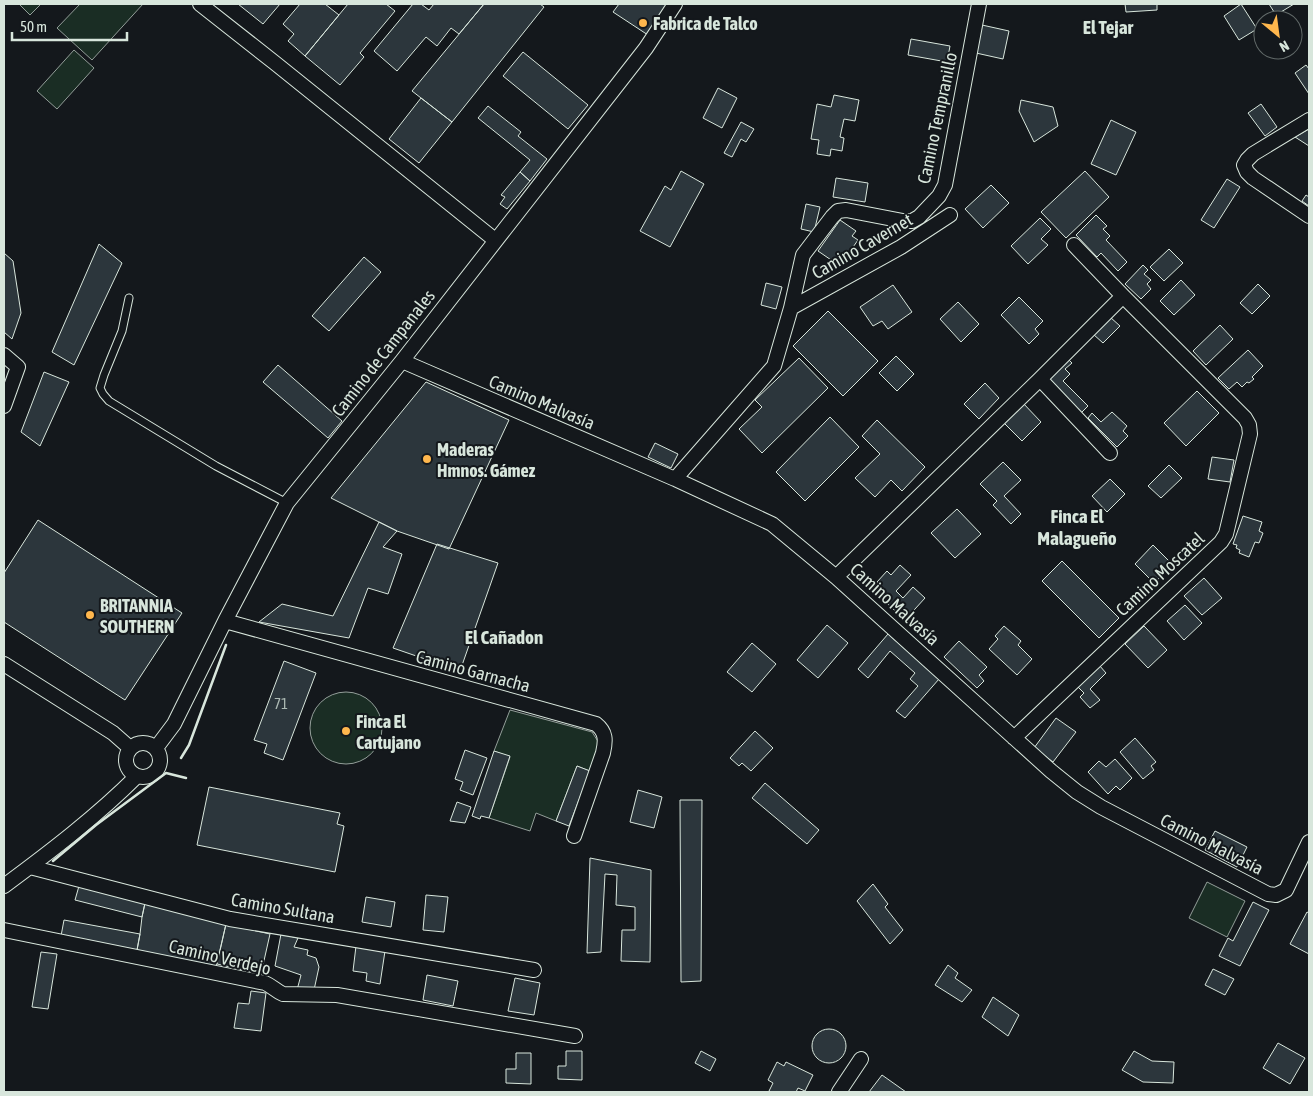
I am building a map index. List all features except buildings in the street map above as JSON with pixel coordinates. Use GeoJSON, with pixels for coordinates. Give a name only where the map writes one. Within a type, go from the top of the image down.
{"type":"FeatureCollection","features":[{"type":"Feature","properties":{"kind":"street"},"geometry":{"type":"LineString","coordinates":[[200,4],[495,240]]}},
{"type":"Feature","properties":{"kind":"street","name":"Camino de Campanales"},"geometry":{"type":"LineString","coordinates":[[156,748],[174,724],[224,621],[287,503],[402,361],[646,48],[675,4]]}},
{"type":"Feature","properties":{"kind":"street","name":"Camino Tempranillo"},"geometry":{"type":"LineString","coordinates":[[675,479],[774,366],[791,308],[803,255],[832,217],[838,211],[846,210],[902,221],[912,221],[919,217],[939,196],[945,184],[979,4]]}},
{"type":"Feature","properties":{"kind":"street"},"geometry":{"type":"LineString","coordinates":[[1309,120],[1253,154],[1244,165],[1247,172],[1253,178],[1309,216]]}},
{"type":"Feature","properties":{"kind":"street","name":"Camino Cavernet"},"geometry":{"type":"LineString","coordinates":[[791,308],[900,247],[950,215]]}},
{"type":"Feature","properties":{"kind":"street","name":"Camino Moscatel"},"geometry":{"type":"LineString","coordinates":[[1014,738],[1221,542],[1226,534],[1250,434],[1249,425],[1245,418],[1122,296],[1074,245]]}},
{"type":"Feature","properties":{"kind":"street"},"geometry":{"type":"LineString","coordinates":[[836,577],[1040,379],[1122,296]]}},
{"type":"Feature","properties":{"kind":"street"},"geometry":{"type":"LineString","coordinates":[[4,354],[18,367],[4,406]]}},
{"type":"Feature","properties":{"kind":"street","name":"Camino Malvasía"},"geometry":{"type":"LineString","coordinates":[[402,361],[675,479],[772,524],[836,577],[1014,738],[1077,792],[1101,808],[1268,894],[1276,895],[1286,890],[1309,842]]}},
{"type":"Feature","properties":{"kind":"street"},"geometry":{"type":"LineString","coordinates":[[1040,379],[1110,453]]}},
{"type":"Feature","properties":{"kind":"street","name":"Camino Garnacha"},"geometry":{"type":"LineString","coordinates":[[224,621],[596,724],[602,729],[606,743],[574,836]]}},
{"type":"Feature","properties":{"kind":"street"},"geometry":{"type":"LineString","coordinates":[[4,664],[114,733],[130,748]]}},
{"type":"Feature","properties":{"kind":"street"},"geometry":{"type":"LineString","coordinates":[[140,742],[152,744],[156,748],[160,753],[160,764],[158,769],[149,776],[137,776],[127,766],[127,754],[130,748],[140,742]]}},
{"type":"Feature","properties":{"kind":"street"},"geometry":{"type":"LineString","coordinates":[[4,886],[116,796],[137,776]]}},
{"type":"Feature","properties":{"kind":"street","name":"Camino Sultana"},"geometry":{"type":"LineString","coordinates":[[30,867],[230,919],[534,970]]}},
{"type":"Feature","properties":{"kind":"street","name":"Camino Verdejo"},"geometry":{"type":"LineString","coordinates":[[4,930],[265,983],[283,994],[336,996],[575,1036]]}},
{"type":"Feature","properties":{"kind":"street"},"geometry":{"type":"LineString","coordinates":[[839,1092],[861,1059]]}},
{"type":"Feature","properties":{"kind":"lane"},"geometry":{"type":"LineString","coordinates":[[129,298],[122,331],[100,388],[103,394],[109,401],[216,466],[287,503]]}},
{"type":"Feature","properties":{"kind":"green space"},"geometry":{"type":"Polygon","coordinates":[[[19,4],[41,4],[30,15],[19,4]]]}},
{"type":"Feature","properties":{"kind":"green space"},"geometry":{"type":"Polygon","coordinates":[[[80,4],[143,4],[92,60],[57,28],[80,4]]]}},
{"type":"Feature","properties":{"kind":"green space"},"geometry":{"type":"Polygon","coordinates":[[[74,50],[94,68],[57,109],[37,91],[74,50]]]}},
{"type":"Feature","properties":{"kind":"green space","name":"Finca El Cartujano"},"geometry":{"type":"Polygon","coordinates":[[[353,692],[372,702],[380,714],[382,728],[380,742],[372,754],[360,762],[339,764],[320,754],[312,742],[310,721],[320,702],[332,694],[353,692]]]}},
{"type":"Feature","properties":{"kind":"green space"},"geometry":{"type":"Polygon","coordinates":[[[510,710],[592,732],[599,743],[590,771],[577,766],[556,821],[536,813],[530,831],[489,818],[510,757],[494,751],[510,710]]]}},
{"type":"Feature","properties":{"kind":"green space"},"geometry":{"type":"Polygon","coordinates":[[[1207,882],[1245,901],[1227,937],[1189,918],[1207,882]]]}},
{"type":"Feature","properties":{"kind":"wall"},"geometry":{"type":"LineString","coordinates":[[181,758],[189,745],[226,645]]}},
{"type":"Feature","properties":{"kind":"wall"},"geometry":{"type":"LineString","coordinates":[[53,861],[96,825],[166,773],[186,778]]}},
{"type":"Feature","properties":{"kind":"place","name":"Fabrica de Talco"},"geometry":{"type":"Point","coordinates":[643,23]}},
{"type":"Feature","properties":{"kind":"place","name":"Maderas Hmnos. Gámez"},"geometry":{"type":"Point","coordinates":[427,459]}},
{"type":"Feature","properties":{"kind":"place","name":"BRITANNIA SOUTHERN"},"geometry":{"type":"Point","coordinates":[90,615]}},
{"type":"Feature","properties":{"kind":"place","name":"Finca El Cartujano"},"geometry":{"type":"Point","coordinates":[346,731]}},
{"type":"Feature","properties":{"kind":"district","name":"El Tejar"},"geometry":{"type":"Point","coordinates":[1108,27]}},
{"type":"Feature","properties":{"kind":"district","name":"Finca El Malagueño"},"geometry":{"type":"Point","coordinates":[1077,527]}},
{"type":"Feature","properties":{"kind":"district","name":"El Cañadon"},"geometry":{"type":"Point","coordinates":[504,637]}}]}
